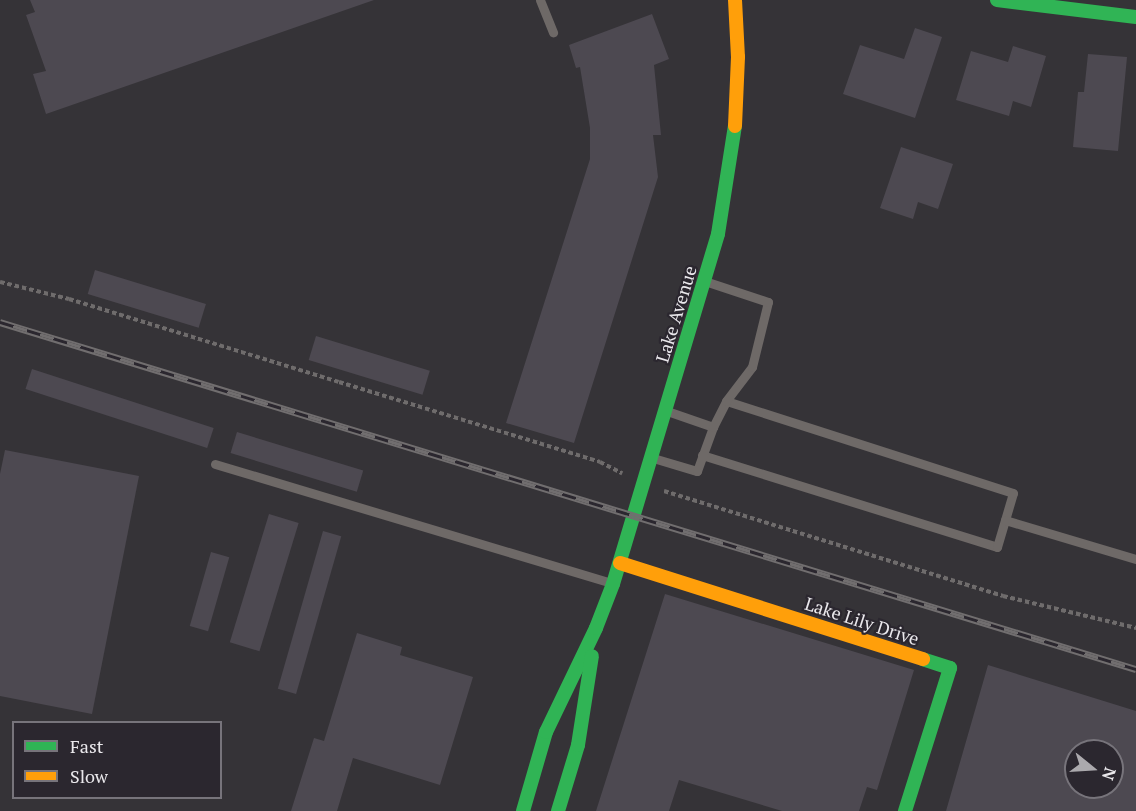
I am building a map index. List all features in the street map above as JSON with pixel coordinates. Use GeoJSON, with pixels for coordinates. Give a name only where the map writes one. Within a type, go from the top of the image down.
{"type":"FeatureCollection","features":[{"type":"Feature","properties":{"kind":"main road","name":"Lake Avenue"},"geometry":{"type":"LineString","coordinates":[[523,811],[546,732],[596,628],[614,584],[705,281],[723,210],[735,130],[738,57],[735,0]]}},
{"type":"Feature","properties":{"kind":"main road"},"geometry":{"type":"LineString","coordinates":[[997,0],[1136,17]]}},
{"type":"Feature","properties":{"kind":"main road","name":"Lake Lily Drive"},"geometry":{"type":"LineString","coordinates":[[620,563],[950,668],[906,811]]}},
{"type":"Feature","properties":{"kind":"main road","name":"Lake Avenue"},"geometry":{"type":"LineString","coordinates":[[558,811],[578,745],[596,628]]}},
{"type":"Feature","properties":{"kind":"lane"},"geometry":{"type":"LineString","coordinates":[[540,0],[553,33]]}},
{"type":"Feature","properties":{"kind":"lane"},"geometry":{"type":"LineString","coordinates":[[652,458],[697,471],[713,427],[726,402],[752,367],[768,302],[705,281]]}},
{"type":"Feature","properties":{"kind":"lane"},"geometry":{"type":"LineString","coordinates":[[702,455],[997,547],[1013,493],[726,402]]}},
{"type":"Feature","properties":{"kind":"lane"},"geometry":{"type":"LineString","coordinates":[[666,411],[713,427]]}},
{"type":"Feature","properties":{"kind":"lane"},"geometry":{"type":"LineString","coordinates":[[215,464],[614,584]]}},
{"type":"Feature","properties":{"kind":"lane"},"geometry":{"type":"LineString","coordinates":[[1005,520],[1136,559]]}},
{"type":"Feature","properties":{"kind":"path"},"geometry":{"type":"LineString","coordinates":[[0,282],[69,299],[600,462],[643,485],[1002,596],[1136,628]]}},
{"type":"Feature","properties":{"kind":"building"},"geometry":{"type":"Polygon","coordinates":[[[30,0],[374,0],[46,114],[33,74],[46,71],[26,15],[35,12],[30,0]]]}},
{"type":"Feature","properties":{"kind":"building"},"geometry":{"type":"Polygon","coordinates":[[[652,14],[669,59],[654,65],[661,135],[653,135],[658,177],[574,443],[506,423],[590,159],[590,128],[580,67],[576,68],[569,45],[652,14]]]}},
{"type":"Feature","properties":{"kind":"building"},"geometry":{"type":"Polygon","coordinates":[[[915,28],[942,37],[915,118],[843,94],[860,45],[904,59],[915,28]]]}},
{"type":"Feature","properties":{"kind":"building"},"geometry":{"type":"Polygon","coordinates":[[[1013,46],[1046,56],[1031,107],[1013,101],[1009,116],[956,100],[971,51],[1008,62],[1013,46]]]}},
{"type":"Feature","properties":{"kind":"building"},"geometry":{"type":"Polygon","coordinates":[[[1088,54],[1127,57],[1118,151],[1073,147],[1078,92],[1084,92],[1088,54]]]}},
{"type":"Feature","properties":{"kind":"building"},"geometry":{"type":"Polygon","coordinates":[[[901,147],[953,164],[938,209],[918,202],[913,219],[880,208],[901,147]]]}},
{"type":"Feature","properties":{"kind":"building"},"geometry":{"type":"Polygon","coordinates":[[[95,270],[206,304],[199,328],[88,294],[95,270]]]}},
{"type":"Feature","properties":{"kind":"building"},"geometry":{"type":"Polygon","coordinates":[[[316,336],[430,371],[422,395],[309,360],[316,336]]]}},
{"type":"Feature","properties":{"kind":"building"},"geometry":{"type":"Polygon","coordinates":[[[32,369],[214,428],[207,448],[26,389],[32,369]]]}},
{"type":"Feature","properties":{"kind":"building"},"geometry":{"type":"Polygon","coordinates":[[[237,432],[363,471],[357,492],[231,453],[237,432]]]}},
{"type":"Feature","properties":{"kind":"building"},"geometry":{"type":"Polygon","coordinates":[[[5,450],[139,476],[92,714],[0,696],[0,474],[5,450]]]}},
{"type":"Feature","properties":{"kind":"building"},"geometry":{"type":"Polygon","coordinates":[[[269,514],[299,523],[259,651],[230,642],[269,514]]]}},
{"type":"Feature","properties":{"kind":"building"},"geometry":{"type":"Polygon","coordinates":[[[323,531],[341,536],[296,694],[278,689],[323,531]]]}},
{"type":"Feature","properties":{"kind":"building"},"geometry":{"type":"Polygon","coordinates":[[[211,552],[229,557],[208,631],[190,626],[211,552]]]}},
{"type":"Feature","properties":{"kind":"building"},"geometry":{"type":"Polygon","coordinates":[[[665,594],[914,670],[877,790],[867,787],[859,811],[782,811],[679,780],[669,811],[596,811],[665,594]]]}},
{"type":"Feature","properties":{"kind":"building"},"geometry":{"type":"Polygon","coordinates":[[[357,633],[402,647],[400,655],[473,677],[440,785],[353,758],[337,811],[291,811],[314,738],[324,741],[357,633]]]}},
{"type":"Feature","properties":{"kind":"building"},"geometry":{"type":"Polygon","coordinates":[[[988,665],[1136,711],[1136,811],[946,811],[988,665]]]}},
{"type":"Feature","properties":{"kind":"railway"},"geometry":{"type":"LineString","coordinates":[[0,322],[1136,669]]}},
{"type":"Feature","properties":{"kind":"traffic: fast"},"geometry":{"type":"LineString","coordinates":[[997,0],[1136,17]]}},
{"type":"Feature","properties":{"kind":"traffic: fast"},"geometry":{"type":"LineString","coordinates":[[523,811],[546,732],[596,628],[613,584],[718,234],[735,126]]}},
{"type":"Feature","properties":{"kind":"traffic: fast"},"geometry":{"type":"LineString","coordinates":[[558,811],[578,745],[592,656]]}},
{"type":"Feature","properties":{"kind":"traffic: fast"},"geometry":{"type":"LineString","coordinates":[[905,811],[950,668],[923,659]]}},
{"type":"Feature","properties":{"kind":"traffic: slow"},"geometry":{"type":"LineString","coordinates":[[735,0],[738,57],[735,126]]}},
{"type":"Feature","properties":{"kind":"traffic: slow"},"geometry":{"type":"LineString","coordinates":[[620,563],[923,659]]}}]}
